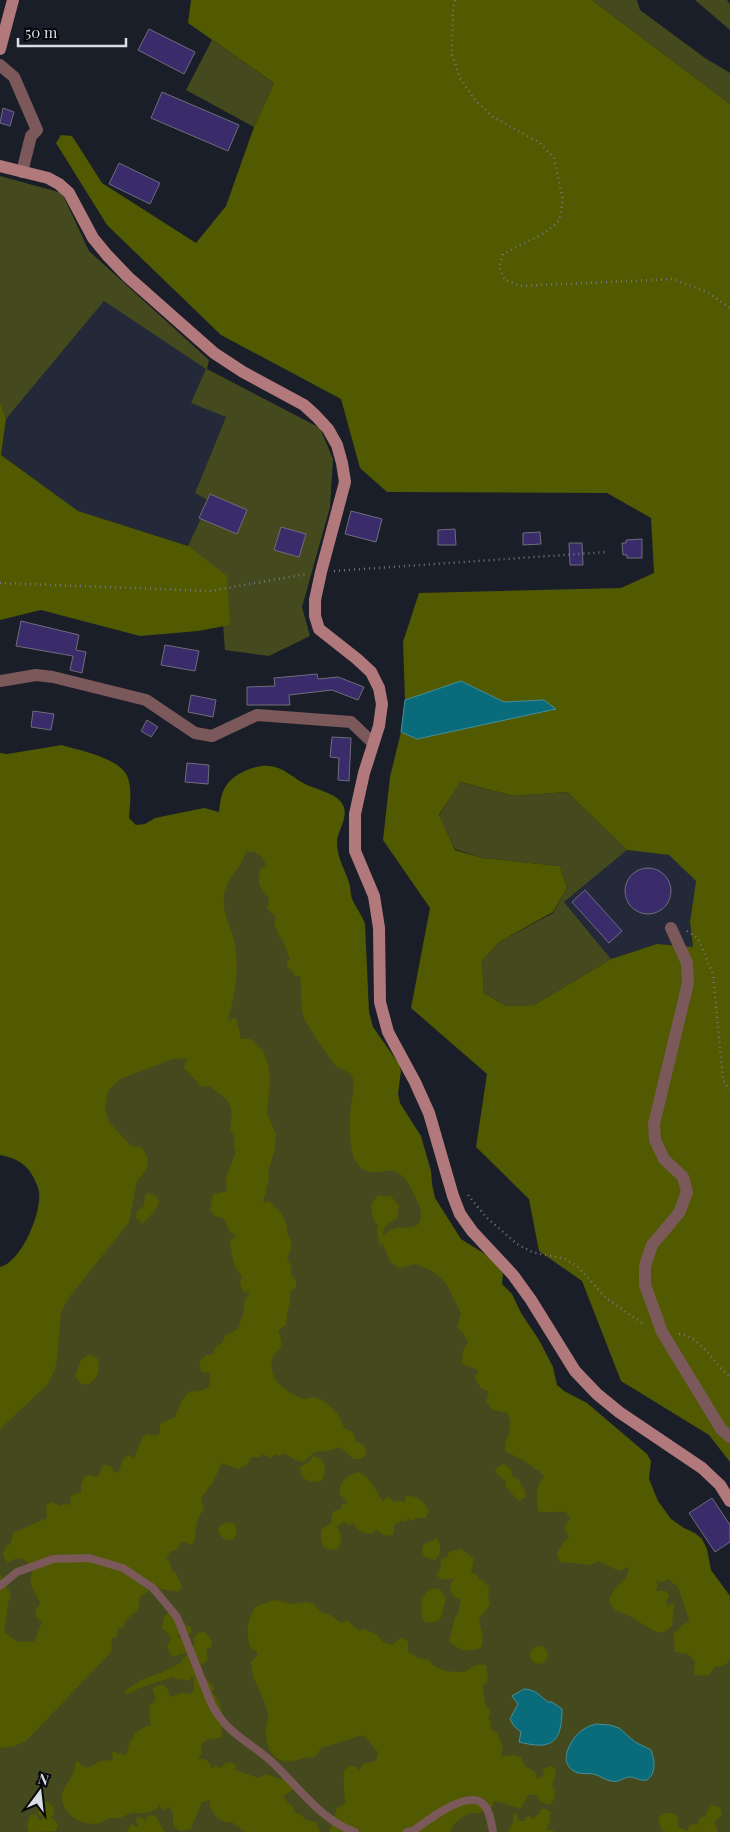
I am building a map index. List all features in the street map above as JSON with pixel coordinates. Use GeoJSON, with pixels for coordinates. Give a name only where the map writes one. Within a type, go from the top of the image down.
{"type":"FeatureCollection","features":[{"type":"Feature","properties":{"kind":"street"},"geometry":{"type":"LineString","coordinates":[[0,49],[13,0]]}},
{"type":"Feature","properties":{"kind":"street"},"geometry":{"type":"LineString","coordinates":[[0,65],[14,77],[37,130],[31,136],[22,172]]}},
{"type":"Feature","properties":{"kind":"street"},"geometry":{"type":"LineString","coordinates":[[0,166],[59,184],[70,193],[94,238],[107,256],[214,353],[243,372],[304,405],[328,429],[337,445],[345,482],[321,572],[315,616],[319,629],[358,659],[371,672],[379,688],[382,704],[379,726],[364,773],[355,814],[354,850],[374,896],[380,928],[380,1002],[388,1032],[430,1113],[453,1196],[460,1214],[472,1231],[513,1275],[531,1300],[575,1371],[597,1394],[619,1412],[702,1468],[720,1485],[730,1501]]}},
{"type":"Feature","properties":{"kind":"street"},"geometry":{"type":"LineString","coordinates":[[0,681],[36,675],[52,676],[146,700],[195,733],[212,736],[256,715],[351,722],[373,743]]}},
{"type":"Feature","properties":{"kind":"street"},"geometry":{"type":"LineString","coordinates":[[671,928],[687,962],[688,983],[654,1124],[655,1140],[664,1159],[683,1177],[687,1192],[679,1213],[652,1245],[645,1266],[645,1286],[662,1332],[721,1429],[730,1437]]}},
{"type":"Feature","properties":{"kind":"lane"},"geometry":{"type":"LineString","coordinates":[[0,1586],[17,1572],[52,1559],[89,1558],[123,1568],[153,1588],[177,1617],[211,1703],[217,1716],[226,1727],[270,1760],[331,1821],[355,1832]]}},
{"type":"Feature","properties":{"kind":"lane"},"geometry":{"type":"LineString","coordinates":[[407,1832],[412,1831],[457,1802],[475,1800],[483,1803],[488,1812],[493,1832]]}},
{"type":"Feature","properties":{"kind":"path"},"geometry":{"type":"LineString","coordinates":[[455,0],[453,8],[452,54],[460,78],[475,100],[493,117],[540,143],[554,158],[563,200],[559,221],[546,232],[503,254],[500,268],[505,280],[521,286],[673,279],[707,292],[730,308]]}},
{"type":"Feature","properties":{"kind":"path"},"geometry":{"type":"LineString","coordinates":[[0,583],[210,591],[321,572],[607,552]]}},
{"type":"Feature","properties":{"kind":"path"},"geometry":{"type":"LineString","coordinates":[[671,928],[688,931],[698,938],[713,974],[723,1080],[730,1090]]}},
{"type":"Feature","properties":{"kind":"path"},"geometry":{"type":"LineString","coordinates":[[453,1196],[467,1194],[487,1218],[518,1244],[532,1252],[565,1258],[578,1267],[606,1298],[647,1327],[662,1332],[684,1335],[702,1346],[730,1377]]}},
{"type":"Feature","properties":{"kind":"shaded area"},"geometry":{"type":"Polygon","coordinates":[[[104,301],[207,369],[226,417],[195,493],[209,501],[188,546],[78,511],[1,455],[6,419],[104,301]]]}},
{"type":"Feature","properties":{"kind":"shaded area"},"geometry":{"type":"Polygon","coordinates":[[[627,850],[669,855],[696,881],[690,922],[693,948],[657,944],[611,959],[564,902],[627,850]]]}},
{"type":"Feature","properties":{"kind":"green space"},"geometry":{"type":"Polygon","coordinates":[[[191,0],[592,0],[730,104],[730,1462],[709,1435],[621,1381],[582,1281],[539,1251],[529,1199],[476,1147],[487,1074],[411,1008],[430,908],[383,840],[390,777],[401,732],[417,739],[555,709],[544,700],[504,702],[461,681],[405,700],[403,642],[419,593],[621,588],[654,573],[651,518],[607,493],[387,492],[360,468],[341,399],[221,335],[107,225],[56,143],[61,135],[72,136],[102,183],[196,243],[226,206],[254,127],[274,83],[188,23],[191,0]],[[460,782],[439,815],[455,850],[482,858],[560,866],[567,888],[553,912],[499,942],[482,961],[484,993],[506,1006],[534,1005],[611,959],[657,944],[693,947],[690,922],[696,881],[669,855],[627,850],[567,792],[514,796],[460,782]]]}},
{"type":"Feature","properties":{"kind":"green space"},"geometry":{"type":"Polygon","coordinates":[[[592,0],[637,0],[640,10],[705,58],[730,73],[730,104],[592,0]]]}},
{"type":"Feature","properties":{"kind":"green space"},"geometry":{"type":"Polygon","coordinates":[[[695,0],[727,0],[730,4],[730,30],[695,0]]]}},
{"type":"Feature","properties":{"kind":"green space"},"geometry":{"type":"Polygon","coordinates":[[[212,40],[274,83],[254,127],[186,90],[212,40]]]}},
{"type":"Feature","properties":{"kind":"green space"},"geometry":{"type":"Polygon","coordinates":[[[0,176],[62,193],[89,251],[209,360],[207,369],[320,428],[333,459],[330,507],[302,607],[310,636],[269,656],[225,650],[222,611],[188,546],[209,501],[195,493],[226,417],[191,403],[206,369],[104,301],[6,419],[0,401],[0,176]]]}},
{"type":"Feature","properties":{"kind":"green space"},"geometry":{"type":"Polygon","coordinates":[[[0,401],[6,419],[1,455],[78,511],[188,546],[227,576],[230,625],[198,631],[140,636],[41,610],[0,620],[0,401]]]}},
{"type":"Feature","properties":{"kind":"green space"},"geometry":{"type":"Polygon","coordinates":[[[62,745],[100,756],[124,771],[130,788],[129,818],[136,825],[145,824],[155,818],[204,808],[219,812],[224,789],[229,782],[245,771],[264,766],[284,771],[302,783],[334,796],[341,802],[345,812],[337,847],[339,858],[349,882],[352,899],[365,924],[369,1012],[373,1027],[399,1064],[401,1071],[398,1094],[400,1103],[421,1136],[431,1171],[435,1198],[461,1239],[493,1259],[503,1274],[502,1284],[512,1294],[521,1313],[539,1340],[553,1367],[557,1385],[564,1391],[587,1403],[647,1454],[651,1461],[649,1479],[658,1501],[671,1519],[702,1539],[707,1549],[711,1570],[730,1596],[730,1661],[721,1667],[715,1666],[709,1675],[702,1676],[694,1674],[695,1661],[688,1654],[675,1652],[674,1633],[685,1623],[690,1623],[678,1587],[668,1579],[662,1582],[656,1580],[658,1585],[656,1591],[666,1591],[669,1595],[666,1601],[668,1606],[674,1602],[672,1626],[666,1631],[658,1633],[615,1610],[609,1601],[613,1591],[626,1577],[629,1567],[619,1571],[598,1561],[591,1565],[560,1562],[557,1554],[562,1544],[569,1537],[564,1528],[570,1518],[566,1512],[538,1511],[538,1488],[544,1477],[539,1470],[505,1451],[511,1421],[507,1413],[493,1410],[486,1401],[489,1392],[481,1388],[475,1379],[478,1370],[462,1364],[463,1351],[468,1342],[464,1334],[457,1327],[461,1313],[448,1287],[432,1271],[416,1264],[399,1268],[390,1262],[383,1244],[380,1246],[377,1231],[378,1225],[374,1221],[371,1206],[377,1196],[382,1195],[385,1197],[390,1195],[399,1206],[397,1219],[391,1221],[386,1226],[382,1233],[384,1235],[392,1229],[412,1227],[419,1224],[421,1214],[419,1205],[406,1179],[398,1173],[391,1171],[370,1172],[363,1169],[356,1162],[352,1151],[350,1127],[350,1112],[354,1089],[352,1076],[333,1063],[304,1018],[300,976],[295,976],[292,970],[287,967],[287,962],[290,959],[274,925],[276,917],[267,908],[269,904],[268,898],[259,884],[260,869],[266,865],[263,858],[258,854],[246,852],[225,890],[224,896],[224,908],[234,940],[237,960],[235,990],[228,1020],[236,1018],[241,1039],[251,1039],[264,1052],[269,1068],[270,1081],[267,1113],[276,1134],[275,1149],[268,1172],[269,1178],[263,1203],[269,1201],[282,1214],[286,1223],[291,1242],[291,1249],[287,1259],[292,1268],[291,1275],[296,1280],[296,1287],[290,1292],[286,1325],[278,1331],[281,1346],[272,1359],[272,1370],[281,1386],[291,1393],[305,1399],[316,1397],[330,1406],[337,1414],[344,1428],[353,1432],[356,1442],[362,1444],[366,1449],[365,1455],[361,1459],[354,1459],[340,1447],[328,1451],[315,1452],[303,1462],[295,1460],[285,1453],[279,1456],[275,1454],[270,1458],[263,1454],[260,1457],[251,1457],[247,1465],[238,1469],[222,1463],[213,1482],[201,1498],[204,1509],[197,1524],[195,1540],[191,1545],[185,1542],[180,1543],[177,1550],[171,1551],[166,1558],[169,1560],[172,1571],[176,1573],[182,1587],[178,1592],[161,1589],[150,1582],[148,1592],[140,1596],[138,1610],[126,1620],[123,1627],[118,1628],[116,1638],[112,1638],[111,1652],[26,1741],[14,1746],[0,1748],[0,1574],[11,1594],[4,1632],[17,1642],[35,1641],[42,1622],[36,1617],[35,1612],[40,1603],[30,1580],[33,1570],[31,1566],[23,1559],[12,1560],[8,1563],[3,1556],[5,1548],[11,1543],[13,1533],[47,1518],[46,1505],[53,1502],[59,1506],[71,1503],[70,1498],[74,1494],[81,1493],[84,1477],[89,1475],[98,1477],[103,1465],[110,1466],[115,1473],[119,1472],[123,1459],[129,1455],[134,1459],[142,1438],[147,1434],[156,1436],[160,1433],[160,1424],[175,1417],[182,1400],[189,1392],[204,1390],[210,1385],[210,1372],[202,1372],[199,1366],[201,1360],[206,1355],[212,1355],[216,1346],[222,1343],[225,1336],[238,1329],[245,1299],[250,1293],[243,1291],[240,1283],[242,1276],[233,1260],[230,1241],[237,1235],[231,1233],[223,1218],[215,1216],[210,1210],[213,1194],[227,1191],[226,1177],[236,1152],[234,1146],[235,1138],[230,1129],[232,1113],[229,1103],[209,1086],[202,1087],[184,1068],[187,1058],[173,1059],[120,1079],[108,1091],[105,1109],[109,1122],[131,1146],[141,1147],[148,1158],[147,1169],[137,1181],[129,1222],[70,1296],[61,1312],[57,1361],[48,1384],[0,1429],[0,1267],[8,1263],[15,1256],[28,1236],[37,1212],[39,1192],[33,1176],[24,1165],[0,1155],[0,753],[7,754],[62,745]]]}},
{"type":"Feature","properties":{"kind":"green space"},"geometry":{"type":"Polygon","coordinates":[[[459,782],[514,796],[567,792],[627,850],[564,902],[611,959],[534,1005],[506,1006],[484,993],[482,961],[499,942],[553,913],[567,888],[560,866],[482,858],[455,849],[439,816],[459,782]]]}},
{"type":"Feature","properties":{"kind":"green space"},"geometry":{"type":"Polygon","coordinates":[[[290,833],[383,1103],[513,1382],[730,1642],[730,1832],[0,1832],[0,1341],[143,859],[290,833]]]}},
{"type":"Feature","properties":{"kind":"green space"},"geometry":{"type":"Polygon","coordinates":[[[148,1193],[157,1197],[159,1203],[143,1224],[136,1218],[137,1211],[144,1206],[145,1195],[148,1193]]]}},
{"type":"Feature","properties":{"kind":"green space"},"geometry":{"type":"Polygon","coordinates":[[[90,1354],[98,1359],[99,1367],[96,1377],[87,1385],[80,1383],[75,1376],[81,1360],[90,1354]]]}},
{"type":"Feature","properties":{"kind":"green space"},"geometry":{"type":"Polygon","coordinates":[[[313,1456],[321,1459],[325,1469],[322,1480],[316,1482],[302,1477],[300,1467],[310,1461],[313,1456]]]}},
{"type":"Feature","properties":{"kind":"green space"},"geometry":{"type":"Polygon","coordinates":[[[504,1464],[511,1469],[512,1476],[520,1481],[521,1486],[525,1490],[526,1497],[520,1501],[506,1487],[506,1480],[501,1478],[495,1471],[504,1464]]]}},
{"type":"Feature","properties":{"kind":"green space"},"geometry":{"type":"Polygon","coordinates":[[[358,1472],[369,1480],[383,1502],[389,1497],[395,1503],[396,1500],[405,1502],[406,1496],[420,1499],[429,1511],[426,1518],[416,1518],[414,1521],[408,1518],[405,1522],[401,1521],[394,1525],[394,1534],[386,1536],[377,1529],[373,1533],[366,1534],[352,1523],[349,1525],[344,1521],[336,1526],[341,1537],[338,1548],[332,1550],[323,1547],[321,1530],[332,1522],[331,1516],[334,1511],[341,1509],[342,1504],[348,1503],[339,1493],[341,1485],[347,1477],[358,1472]]]}},
{"type":"Feature","properties":{"kind":"green space"},"geometry":{"type":"Polygon","coordinates":[[[230,1522],[235,1525],[237,1534],[233,1540],[227,1540],[220,1535],[218,1529],[221,1525],[230,1522]]]}},
{"type":"Feature","properties":{"kind":"green space"},"geometry":{"type":"Polygon","coordinates":[[[437,1538],[440,1544],[440,1552],[437,1557],[435,1560],[425,1557],[422,1552],[423,1545],[437,1538]]]}},
{"type":"Feature","properties":{"kind":"green space"},"geometry":{"type":"Polygon","coordinates":[[[461,1549],[474,1559],[471,1573],[476,1574],[489,1588],[490,1604],[479,1619],[483,1640],[481,1648],[472,1650],[461,1649],[449,1642],[461,1599],[454,1597],[451,1592],[450,1585],[454,1578],[442,1579],[436,1574],[441,1568],[442,1558],[447,1557],[449,1552],[461,1549]]]}},
{"type":"Feature","properties":{"kind":"green space"},"geometry":{"type":"Polygon","coordinates":[[[432,1588],[440,1589],[446,1599],[439,1620],[436,1622],[424,1622],[421,1612],[423,1598],[432,1588]]]}},
{"type":"Feature","properties":{"kind":"green space"},"geometry":{"type":"Polygon","coordinates":[[[274,1600],[293,1604],[306,1602],[313,1604],[321,1612],[329,1614],[341,1623],[347,1620],[359,1631],[364,1629],[376,1634],[383,1642],[393,1645],[402,1637],[408,1642],[408,1652],[418,1658],[429,1660],[440,1669],[465,1672],[475,1666],[486,1665],[488,1676],[487,1682],[483,1685],[484,1699],[491,1711],[488,1718],[491,1723],[491,1730],[496,1732],[503,1746],[501,1757],[513,1755],[521,1757],[525,1766],[535,1772],[537,1779],[544,1775],[543,1770],[549,1766],[555,1768],[556,1774],[552,1785],[555,1791],[555,1798],[550,1805],[541,1802],[536,1795],[528,1795],[521,1808],[493,1802],[493,1806],[480,1813],[471,1813],[461,1818],[454,1824],[450,1832],[329,1832],[337,1808],[346,1802],[344,1771],[349,1766],[356,1767],[359,1771],[363,1764],[376,1761],[378,1752],[363,1735],[321,1748],[315,1757],[283,1761],[272,1754],[266,1736],[268,1713],[252,1672],[251,1662],[257,1656],[257,1652],[250,1647],[248,1631],[249,1622],[255,1607],[274,1600]]]}},
{"type":"Feature","properties":{"kind":"green space"},"geometry":{"type":"Polygon","coordinates":[[[168,1613],[179,1616],[181,1621],[186,1623],[186,1626],[190,1626],[192,1632],[189,1634],[181,1633],[177,1638],[183,1638],[188,1651],[176,1657],[171,1655],[167,1645],[172,1638],[162,1628],[164,1617],[168,1613]]]}},
{"type":"Feature","properties":{"kind":"green space"},"geometry":{"type":"Polygon","coordinates":[[[205,1632],[212,1641],[211,1647],[206,1649],[208,1660],[201,1665],[201,1672],[214,1688],[212,1692],[221,1708],[222,1737],[203,1742],[201,1745],[202,1754],[198,1757],[199,1759],[205,1759],[212,1769],[215,1766],[221,1768],[224,1764],[230,1762],[236,1765],[235,1771],[258,1778],[266,1774],[280,1779],[291,1775],[296,1781],[293,1790],[283,1796],[293,1806],[294,1812],[306,1820],[316,1822],[320,1832],[245,1832],[232,1822],[225,1822],[216,1817],[210,1807],[210,1800],[202,1802],[191,1829],[180,1831],[173,1826],[173,1813],[169,1807],[164,1810],[159,1805],[157,1809],[148,1812],[133,1812],[120,1818],[109,1818],[95,1824],[80,1821],[68,1812],[64,1806],[62,1794],[73,1773],[75,1763],[78,1761],[87,1768],[101,1761],[113,1760],[112,1752],[126,1755],[134,1734],[146,1726],[151,1726],[149,1710],[156,1697],[153,1693],[153,1688],[160,1685],[165,1686],[171,1697],[182,1693],[191,1694],[194,1689],[194,1677],[191,1676],[191,1680],[186,1681],[183,1678],[179,1680],[172,1677],[125,1694],[126,1690],[143,1679],[161,1673],[182,1662],[182,1659],[193,1650],[194,1638],[198,1633],[205,1632]]]}},
{"type":"Feature","properties":{"kind":"green space"},"geometry":{"type":"Polygon","coordinates":[[[535,1646],[543,1646],[548,1651],[546,1662],[535,1664],[530,1659],[530,1651],[535,1646]]]}},
{"type":"Feature","properties":{"kind":"green space"},"geometry":{"type":"Polygon","coordinates":[[[45,1801],[54,1808],[51,1818],[58,1825],[56,1831],[29,1832],[27,1827],[30,1815],[36,1814],[40,1821],[44,1817],[38,1814],[39,1805],[45,1801]]]}},
{"type":"Feature","properties":{"kind":"green space"},"geometry":{"type":"Polygon","coordinates":[[[711,1806],[717,1806],[721,1810],[722,1815],[714,1822],[718,1830],[716,1832],[662,1831],[658,1819],[663,1814],[675,1814],[678,1819],[678,1827],[687,1831],[690,1825],[698,1825],[701,1817],[706,1817],[706,1812],[711,1806]]]}},
{"type":"Feature","properties":{"kind":"green space"},"geometry":{"type":"Polygon","coordinates":[[[541,1809],[546,1809],[551,1813],[546,1831],[553,1830],[554,1832],[508,1832],[513,1822],[513,1815],[516,1813],[519,1821],[525,1821],[526,1817],[530,1816],[533,1819],[539,1814],[541,1809]]]}},
{"type":"Feature","properties":{"kind":"green space"},"geometry":{"type":"Polygon","coordinates":[[[151,1815],[155,1816],[165,1832],[127,1832],[131,1824],[136,1827],[139,1825],[136,1822],[137,1818],[141,1817],[145,1821],[151,1815]]]}},
{"type":"Feature","properties":{"kind":"water"},"geometry":{"type":"Polygon","coordinates":[[[461,681],[504,702],[544,700],[556,709],[417,739],[401,732],[405,700],[461,681]]]}},
{"type":"Feature","properties":{"kind":"water"},"geometry":{"type":"Polygon","coordinates":[[[524,1689],[534,1692],[562,1709],[560,1730],[552,1742],[539,1745],[519,1742],[521,1732],[510,1719],[518,1704],[512,1696],[524,1689]]]}},
{"type":"Feature","properties":{"kind":"water"},"geometry":{"type":"Polygon","coordinates":[[[596,1724],[619,1728],[635,1742],[651,1750],[654,1766],[653,1773],[649,1779],[629,1777],[618,1781],[606,1780],[591,1774],[578,1773],[570,1768],[566,1757],[574,1737],[596,1724]]]}},
{"type":"Feature","properties":{"kind":"building"},"geometry":{"type":"Polygon","coordinates":[[[149,29],[195,52],[184,74],[138,50],[149,29]]]}},
{"type":"Feature","properties":{"kind":"building"},"geometry":{"type":"Polygon","coordinates":[[[162,92],[239,125],[228,151],[151,118],[162,92]]]}},
{"type":"Feature","properties":{"kind":"building"},"geometry":{"type":"Polygon","coordinates":[[[3,108],[14,112],[10,126],[0,123],[3,108]]]}},
{"type":"Feature","properties":{"kind":"building"},"geometry":{"type":"Polygon","coordinates":[[[119,163],[160,183],[150,204],[109,184],[119,163]]]}},
{"type":"Feature","properties":{"kind":"building"},"geometry":{"type":"Polygon","coordinates":[[[210,494],[247,510],[237,534],[199,518],[210,494]]]}},
{"type":"Feature","properties":{"kind":"building"},"geometry":{"type":"Polygon","coordinates":[[[351,511],[382,519],[376,542],[345,534],[351,511]]]}},
{"type":"Feature","properties":{"kind":"building"},"geometry":{"type":"Polygon","coordinates":[[[281,527],[306,534],[299,557],[274,550],[281,527]]]}},
{"type":"Feature","properties":{"kind":"building"},"geometry":{"type":"Polygon","coordinates":[[[455,529],[456,545],[438,545],[438,530],[455,529]]]}},
{"type":"Feature","properties":{"kind":"building"},"geometry":{"type":"Polygon","coordinates":[[[540,532],[541,544],[523,545],[523,533],[540,532]]]}},
{"type":"Feature","properties":{"kind":"building"},"geometry":{"type":"Polygon","coordinates":[[[642,539],[642,558],[627,558],[627,555],[623,555],[622,543],[626,543],[626,540],[642,539]]]}},
{"type":"Feature","properties":{"kind":"building"},"geometry":{"type":"Polygon","coordinates":[[[569,543],[582,543],[583,565],[570,565],[569,543]]]}},
{"type":"Feature","properties":{"kind":"building"},"geometry":{"type":"Polygon","coordinates":[[[21,621],[79,635],[76,650],[86,652],[82,673],[70,670],[73,656],[16,646],[21,621]]]}},
{"type":"Feature","properties":{"kind":"building"},"geometry":{"type":"Polygon","coordinates":[[[165,645],[199,651],[195,671],[161,665],[165,645]]]}},
{"type":"Feature","properties":{"kind":"building"},"geometry":{"type":"Polygon","coordinates":[[[317,674],[318,679],[338,677],[364,687],[358,700],[332,690],[289,695],[290,705],[247,705],[247,687],[275,686],[274,678],[317,674]]]}},
{"type":"Feature","properties":{"kind":"building"},"geometry":{"type":"Polygon","coordinates":[[[191,695],[216,700],[213,717],[188,712],[191,695]]]}},
{"type":"Feature","properties":{"kind":"building"},"geometry":{"type":"Polygon","coordinates":[[[33,711],[54,714],[51,730],[31,727],[33,711]]]}},
{"type":"Feature","properties":{"kind":"building"},"geometry":{"type":"Polygon","coordinates":[[[147,720],[158,727],[151,737],[141,731],[147,720]]]}},
{"type":"Feature","properties":{"kind":"building"},"geometry":{"type":"Polygon","coordinates":[[[332,737],[351,738],[349,781],[338,780],[339,758],[330,757],[332,737]]]}},
{"type":"Feature","properties":{"kind":"building"},"geometry":{"type":"Polygon","coordinates":[[[187,763],[209,765],[208,784],[185,782],[187,763]]]}},
{"type":"Feature","properties":{"kind":"building"},"geometry":{"type":"Polygon","coordinates":[[[648,868],[661,872],[667,878],[671,891],[667,904],[661,910],[648,914],[635,910],[629,904],[625,891],[629,878],[635,872],[648,868]]]}},
{"type":"Feature","properties":{"kind":"building"},"geometry":{"type":"Polygon","coordinates":[[[585,890],[622,931],[609,943],[572,902],[585,890]]]}},
{"type":"Feature","properties":{"kind":"building"},"geometry":{"type":"Polygon","coordinates":[[[712,1498],[730,1525],[730,1542],[715,1552],[689,1513],[712,1498]]]}}]}
